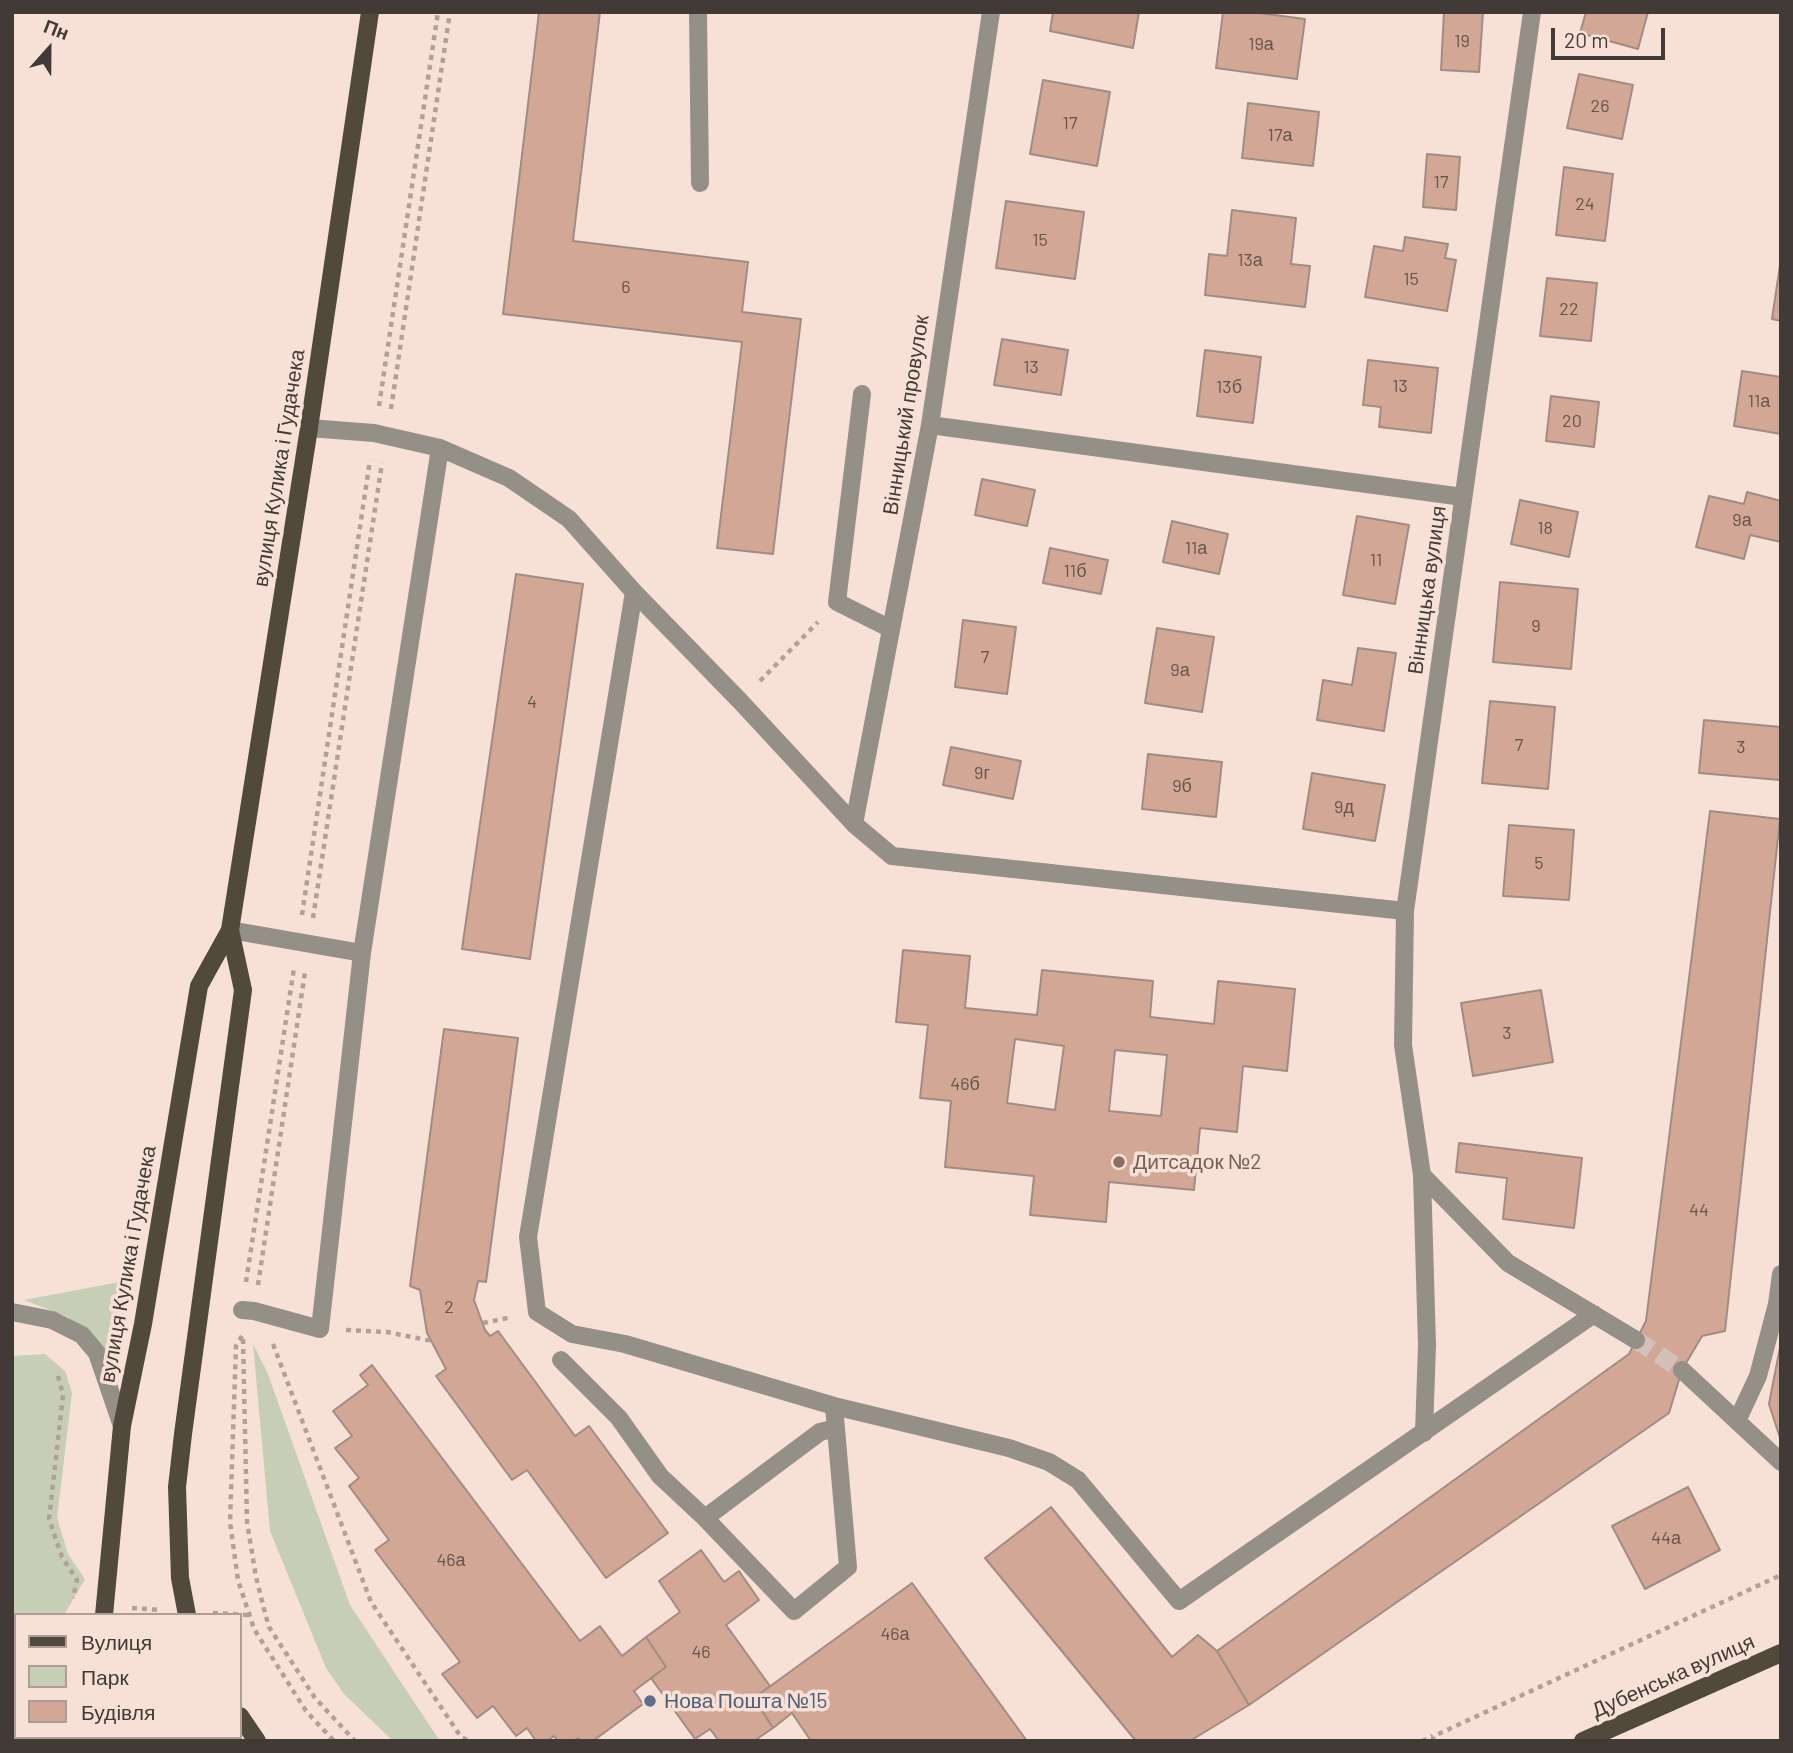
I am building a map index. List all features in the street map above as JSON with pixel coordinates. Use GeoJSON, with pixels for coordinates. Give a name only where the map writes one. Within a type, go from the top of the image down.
{"type":"FeatureCollection","features":[{"type":"Feature","properties":{"kind":"main road","name":"вулиця Кулика і Гудачека"},"geometry":{"type":"LineString","coordinates":[[104,1613],[122,1426],[143,1324],[199,986],[230,930],[309,428],[370,12]]}},
{"type":"Feature","properties":{"kind":"main road","name":"вулиця Кулика і Гудачека"},"geometry":{"type":"LineString","coordinates":[[187,1613],[180,1578],[177,1487],[243,990],[230,930]]}},
{"type":"Feature","properties":{"kind":"main road","name":"Дубенська вулиця"},"geometry":{"type":"LineString","coordinates":[[1583,1741],[1781,1653]]}},
{"type":"Feature","properties":{"kind":"main road"},"geometry":{"type":"LineString","coordinates":[[242,1719],[257,1741]]}},
{"type":"Feature","properties":{"kind":"street"},"geometry":{"type":"LineString","coordinates":[[698,12],[700,183]]}},
{"type":"Feature","properties":{"kind":"street","name":"Вінницький провулок"},"geometry":{"type":"LineString","coordinates":[[854,824],[930,425],[991,12]]}},
{"type":"Feature","properties":{"kind":"street","name":"Вінницька вулиця"},"geometry":{"type":"LineString","coordinates":[[1424,1433],[1427,1345],[1422,1175],[1404,1045],[1405,911],[1532,12]]}},
{"type":"Feature","properties":{"kind":"street"},"geometry":{"type":"LineString","coordinates":[[862,394],[837,602],[891,629]]}},
{"type":"Feature","properties":{"kind":"street"},"geometry":{"type":"LineString","coordinates":[[930,425],[1463,497]]}},
{"type":"Feature","properties":{"kind":"street"},"geometry":{"type":"LineString","coordinates":[[309,428],[380,435],[440,448],[509,478],[569,519],[634,592],[854,824],[891,856],[1405,911]]}},
{"type":"Feature","properties":{"kind":"street"},"geometry":{"type":"LineString","coordinates":[[249,1313],[320,1329],[362,953],[440,448]]}},
{"type":"Feature","properties":{"kind":"street"},"geometry":{"type":"LineString","coordinates":[[634,592],[528,1237],[537,1312],[572,1334],[625,1344],[834,1406],[1009,1448],[1049,1462],[1078,1480],[1179,1601],[1594,1314]]}},
{"type":"Feature","properties":{"kind":"street"},"geometry":{"type":"LineString","coordinates":[[230,930],[362,953]]}},
{"type":"Feature","properties":{"kind":"street"},"geometry":{"type":"LineString","coordinates":[[1422,1175],[1508,1263],[1636,1340]]}},
{"type":"Feature","properties":{"kind":"street"},"geometry":{"type":"LineString","coordinates":[[1737,1421],[1758,1376],[1777,1304],[1781,1274]]}},
{"type":"Feature","properties":{"kind":"street"},"geometry":{"type":"LineString","coordinates":[[12,1312],[52,1320],[82,1335],[97,1353],[122,1426]]}},
{"type":"Feature","properties":{"kind":"street"},"geometry":{"type":"LineString","coordinates":[[562,1360],[619,1418],[660,1476],[705,1518],[794,1611],[848,1567],[834,1406]]}},
{"type":"Feature","properties":{"kind":"street"},"geometry":{"type":"LineString","coordinates":[[1682,1370],[1781,1462]]}},
{"type":"Feature","properties":{"kind":"street"},"geometry":{"type":"LineString","coordinates":[[705,1518],[820,1432],[836,1428]]}},
{"type":"Feature","properties":{"kind":"path"},"geometry":{"type":"LineString","coordinates":[[334,1741],[306,1711],[254,1629],[239,1580],[230,1522],[236,1346],[243,1334],[249,1313],[380,435],[438,12]]}},
{"type":"Feature","properties":{"kind":"path"},"geometry":{"type":"LineString","coordinates":[[450,12],[380,435],[249,1313],[271,1339],[371,1602],[461,1737],[469,1741]]}},
{"type":"Feature","properties":{"kind":"path"},"geometry":{"type":"LineString","coordinates":[[740,701],[837,602]]}},
{"type":"Feature","properties":{"kind":"path"},"geometry":{"type":"LineString","coordinates":[[320,1329],[387,1332],[432,1341]]}},
{"type":"Feature","properties":{"kind":"path"},"geometry":{"type":"LineString","coordinates":[[243,1334],[247,1522],[264,1609],[269,1627],[315,1698],[355,1741]]}},
{"type":"Feature","properties":{"kind":"path"},"geometry":{"type":"LineString","coordinates":[[58,1376],[64,1395],[49,1519],[62,1557],[77,1580],[73,1598]]}},
{"type":"Feature","properties":{"kind":"path"},"geometry":{"type":"LineString","coordinates":[[1422,1741],[1781,1575]]}},
{"type":"Feature","properties":{"kind":"green space"},"geometry":{"type":"Polygon","coordinates":[[[130,1280],[115,1363],[95,1339],[68,1317],[24,1300],[130,1280]]]}},
{"type":"Feature","properties":{"kind":"green space"},"geometry":{"type":"Polygon","coordinates":[[[253,1344],[268,1374],[350,1605],[440,1741],[393,1741],[344,1694],[326,1668],[270,1531],[253,1344]]]}},
{"type":"Feature","properties":{"kind":"green space"},"geometry":{"type":"Polygon","coordinates":[[[45,1354],[65,1371],[72,1393],[57,1518],[68,1554],[85,1579],[65,1613],[14,1613],[12,1676],[12,1356],[45,1354]]]}},
{"type":"Feature","properties":{"kind":"green space"},"geometry":{"type":"Polygon","coordinates":[[[211,1739],[212,1741],[58,1741],[211,1739]]]}},
{"type":"Feature","properties":{"kind":"building"},"geometry":{"type":"Polygon","coordinates":[[[539,12],[600,12],[573,241],[748,262],[742,312],[801,319],[773,554],[717,548],[742,342],[503,314],[539,12]]]}},
{"type":"Feature","properties":{"kind":"building"},"geometry":{"type":"Polygon","coordinates":[[[1053,12],[1139,12],[1133,48],[1050,31],[1053,12]]]}},
{"type":"Feature","properties":{"kind":"building"},"geometry":{"type":"Polygon","coordinates":[[[1223,12],[1251,12],[1305,19],[1297,79],[1216,68],[1223,12]]]}},
{"type":"Feature","properties":{"kind":"building"},"geometry":{"type":"Polygon","coordinates":[[[1444,12],[1483,12],[1479,72],[1441,70],[1444,12]]]}},
{"type":"Feature","properties":{"kind":"building"},"geometry":{"type":"Polygon","coordinates":[[[1586,12],[1648,12],[1638,49],[1580,33],[1586,12]]]}},
{"type":"Feature","properties":{"kind":"building"},"geometry":{"type":"Polygon","coordinates":[[[1579,74],[1633,85],[1622,139],[1567,128],[1579,74]]]}},
{"type":"Feature","properties":{"kind":"building"},"geometry":{"type":"Polygon","coordinates":[[[1043,80],[1110,92],[1097,166],[1030,154],[1043,80]]]}},
{"type":"Feature","properties":{"kind":"building"},"geometry":{"type":"Polygon","coordinates":[[[1248,103],[1319,112],[1313,166],[1242,158],[1248,103]]]}},
{"type":"Feature","properties":{"kind":"building"},"geometry":{"type":"Polygon","coordinates":[[[1427,154],[1460,157],[1456,210],[1423,207],[1427,154]]]}},
{"type":"Feature","properties":{"kind":"building"},"geometry":{"type":"Polygon","coordinates":[[[1564,167],[1613,174],[1605,241],[1556,235],[1564,167]]]}},
{"type":"Feature","properties":{"kind":"building"},"geometry":{"type":"Polygon","coordinates":[[[1006,201],[1084,212],[1075,279],[996,268],[1006,201]]]}},
{"type":"Feature","properties":{"kind":"building"},"geometry":{"type":"Polygon","coordinates":[[[1232,210],[1296,218],[1291,264],[1310,266],[1305,307],[1205,295],[1209,254],[1227,256],[1232,210]]]}},
{"type":"Feature","properties":{"kind":"building"},"geometry":{"type":"Polygon","coordinates":[[[1405,237],[1448,244],[1445,258],[1456,260],[1447,311],[1365,297],[1374,246],[1403,251],[1405,237]]]}},
{"type":"Feature","properties":{"kind":"building"},"geometry":{"type":"Polygon","coordinates":[[[1781,265],[1781,321],[1772,319],[1781,265]]]}},
{"type":"Feature","properties":{"kind":"building"},"geometry":{"type":"Polygon","coordinates":[[[1547,278],[1597,283],[1591,341],[1540,336],[1547,278]]]}},
{"type":"Feature","properties":{"kind":"building"},"geometry":{"type":"Polygon","coordinates":[[[1002,339],[1068,350],[1061,395],[994,385],[1002,339]]]}},
{"type":"Feature","properties":{"kind":"building"},"geometry":{"type":"Polygon","coordinates":[[[1205,350],[1261,357],[1253,423],[1197,416],[1205,350]]]}},
{"type":"Feature","properties":{"kind":"building"},"geometry":{"type":"Polygon","coordinates":[[[1368,360],[1438,368],[1431,433],[1379,427],[1381,407],[1363,405],[1368,360]]]}},
{"type":"Feature","properties":{"kind":"building"},"geometry":{"type":"Polygon","coordinates":[[[1742,371],[1781,377],[1781,434],[1734,426],[1742,371]]]}},
{"type":"Feature","properties":{"kind":"building"},"geometry":{"type":"Polygon","coordinates":[[[1551,396],[1599,402],[1594,447],[1546,441],[1551,396]]]}},
{"type":"Feature","properties":{"kind":"building"},"geometry":{"type":"Polygon","coordinates":[[[982,479],[1035,490],[1027,526],[975,515],[982,479]]]}},
{"type":"Feature","properties":{"kind":"building"},"geometry":{"type":"Polygon","coordinates":[[[1747,492],[1781,501],[1781,542],[1750,535],[1744,559],[1696,547],[1709,496],[1744,504],[1747,492]]]}},
{"type":"Feature","properties":{"kind":"building"},"geometry":{"type":"Polygon","coordinates":[[[1520,500],[1578,512],[1569,557],[1511,544],[1520,500]]]}},
{"type":"Feature","properties":{"kind":"building"},"geometry":{"type":"Polygon","coordinates":[[[1357,516],[1409,525],[1395,604],[1343,595],[1357,516]]]}},
{"type":"Feature","properties":{"kind":"building"},"geometry":{"type":"Polygon","coordinates":[[[1172,521],[1228,534],[1219,574],[1163,562],[1172,521]]]}},
{"type":"Feature","properties":{"kind":"building"},"geometry":{"type":"Polygon","coordinates":[[[1050,548],[1108,560],[1101,594],[1043,583],[1050,548]]]}},
{"type":"Feature","properties":{"kind":"building"},"geometry":{"type":"Polygon","coordinates":[[[516,574],[583,584],[530,959],[462,949],[516,574]]]}},
{"type":"Feature","properties":{"kind":"building"},"geometry":{"type":"Polygon","coordinates":[[[1500,582],[1578,589],[1571,669],[1493,662],[1500,582]]]}},
{"type":"Feature","properties":{"kind":"building"},"geometry":{"type":"Polygon","coordinates":[[[963,620],[1016,627],[1007,694],[955,687],[963,620]]]}},
{"type":"Feature","properties":{"kind":"building"},"geometry":{"type":"Polygon","coordinates":[[[1157,628],[1214,637],[1202,712],[1145,703],[1157,628]]]}},
{"type":"Feature","properties":{"kind":"building"},"geometry":{"type":"Polygon","coordinates":[[[1358,648],[1396,653],[1384,731],[1317,720],[1323,680],[1352,685],[1358,648]]]}},
{"type":"Feature","properties":{"kind":"building"},"geometry":{"type":"Polygon","coordinates":[[[1490,701],[1555,707],[1548,789],[1482,783],[1490,701]]]}},
{"type":"Feature","properties":{"kind":"building"},"geometry":{"type":"Polygon","coordinates":[[[1704,720],[1781,727],[1780,780],[1699,773],[1704,720]]]}},
{"type":"Feature","properties":{"kind":"building"},"geometry":{"type":"Polygon","coordinates":[[[951,747],[1021,761],[1013,799],[943,785],[951,747]]]}},
{"type":"Feature","properties":{"kind":"building"},"geometry":{"type":"Polygon","coordinates":[[[1148,754],[1222,762],[1216,817],[1142,809],[1148,754]]]}},
{"type":"Feature","properties":{"kind":"building"},"geometry":{"type":"Polygon","coordinates":[[[1312,773],[1385,785],[1375,841],[1303,829],[1312,773]]]}},
{"type":"Feature","properties":{"kind":"building"},"geometry":{"type":"Polygon","coordinates":[[[1710,811],[1780,819],[1725,1331],[1702,1336],[1682,1370],[1669,1413],[1249,1705],[1217,1651],[1629,1354],[1646,1321],[1710,811]]]}},
{"type":"Feature","properties":{"kind":"building"},"geometry":{"type":"Polygon","coordinates":[[[1509,825],[1574,830],[1569,900],[1503,896],[1509,825]]]}},
{"type":"Feature","properties":{"kind":"building"},"geometry":{"type":"Polygon","coordinates":[[[903,950],[970,956],[965,1008],[1037,1015],[1042,970],[1153,981],[1150,1017],[1214,1024],[1218,981],[1295,989],[1287,1071],[1243,1066],[1237,1132],[1200,1128],[1194,1190],[1109,1182],[1106,1222],[1030,1215],[1034,1176],[945,1167],[951,1101],[920,1098],[928,1025],[896,1022],[903,950]],[[1015,1039],[1007,1103],[1055,1110],[1064,1046],[1015,1039]],[[1115,1050],[1109,1111],[1161,1116],[1167,1055],[1115,1050]]]}},
{"type":"Feature","properties":{"kind":"building"},"geometry":{"type":"Polygon","coordinates":[[[1541,990],[1553,1062],[1473,1076],[1461,1003],[1541,990]]]}},
{"type":"Feature","properties":{"kind":"building"},"geometry":{"type":"Polygon","coordinates":[[[444,1029],[518,1038],[486,1282],[478,1281],[474,1300],[485,1330],[490,1336],[498,1331],[575,1436],[589,1426],[668,1533],[606,1578],[527,1470],[512,1480],[436,1376],[446,1369],[427,1333],[420,1290],[410,1286],[444,1029]]]}},
{"type":"Feature","properties":{"kind":"building"},"geometry":{"type":"Polygon","coordinates":[[[1459,1143],[1582,1158],[1574,1228],[1503,1219],[1507,1178],[1456,1172],[1459,1143]]]}},
{"type":"Feature","properties":{"kind":"building"},"geometry":{"type":"Polygon","coordinates":[[[1781,1342],[1781,1441],[1769,1404],[1781,1342]]]}},
{"type":"Feature","properties":{"kind":"building"},"geometry":{"type":"Polygon","coordinates":[[[372,1365],[580,1641],[600,1626],[622,1656],[646,1637],[666,1667],[634,1691],[643,1704],[593,1741],[580,1741],[578,1738],[574,1741],[558,1741],[554,1736],[547,1741],[536,1741],[527,1728],[516,1736],[493,1706],[477,1718],[442,1674],[460,1662],[375,1550],[389,1540],[349,1486],[359,1478],[335,1448],[352,1436],[333,1411],[368,1385],[360,1375],[372,1365]]]}},
{"type":"Feature","properties":{"kind":"building"},"geometry":{"type":"Polygon","coordinates":[[[1688,1487],[1720,1550],[1645,1589],[1612,1526],[1688,1487]]]}},
{"type":"Feature","properties":{"kind":"building"},"geometry":{"type":"Polygon","coordinates":[[[1051,1507],[1172,1657],[1198,1635],[1217,1651],[1249,1705],[1190,1741],[1136,1741],[985,1558],[1051,1507]]]}},
{"type":"Feature","properties":{"kind":"building"},"geometry":{"type":"Polygon","coordinates":[[[701,1550],[724,1582],[739,1571],[759,1600],[726,1625],[770,1686],[754,1698],[773,1728],[754,1741],[719,1741],[710,1729],[695,1739],[651,1678],[666,1667],[646,1637],[680,1612],[659,1581],[701,1550]]]}},
{"type":"Feature","properties":{"kind":"building"},"geometry":{"type":"Polygon","coordinates":[[[912,1583],[1027,1741],[811,1741],[792,1713],[773,1728],[754,1698],[912,1583]]]}},
{"type":"Feature","properties":{"kind":"tunnel"},"geometry":{"type":"LineString","coordinates":[[1636,1340],[1682,1370]]}},
{"type":"Feature","properties":{"kind":"place","name":"Дитсадок №2"},"geometry":{"type":"Point","coordinates":[1119,1162]}},
{"type":"Feature","properties":{"kind":"place","name":"Нова Пошта №15"},"geometry":{"type":"Point","coordinates":[650,1701]}}]}
